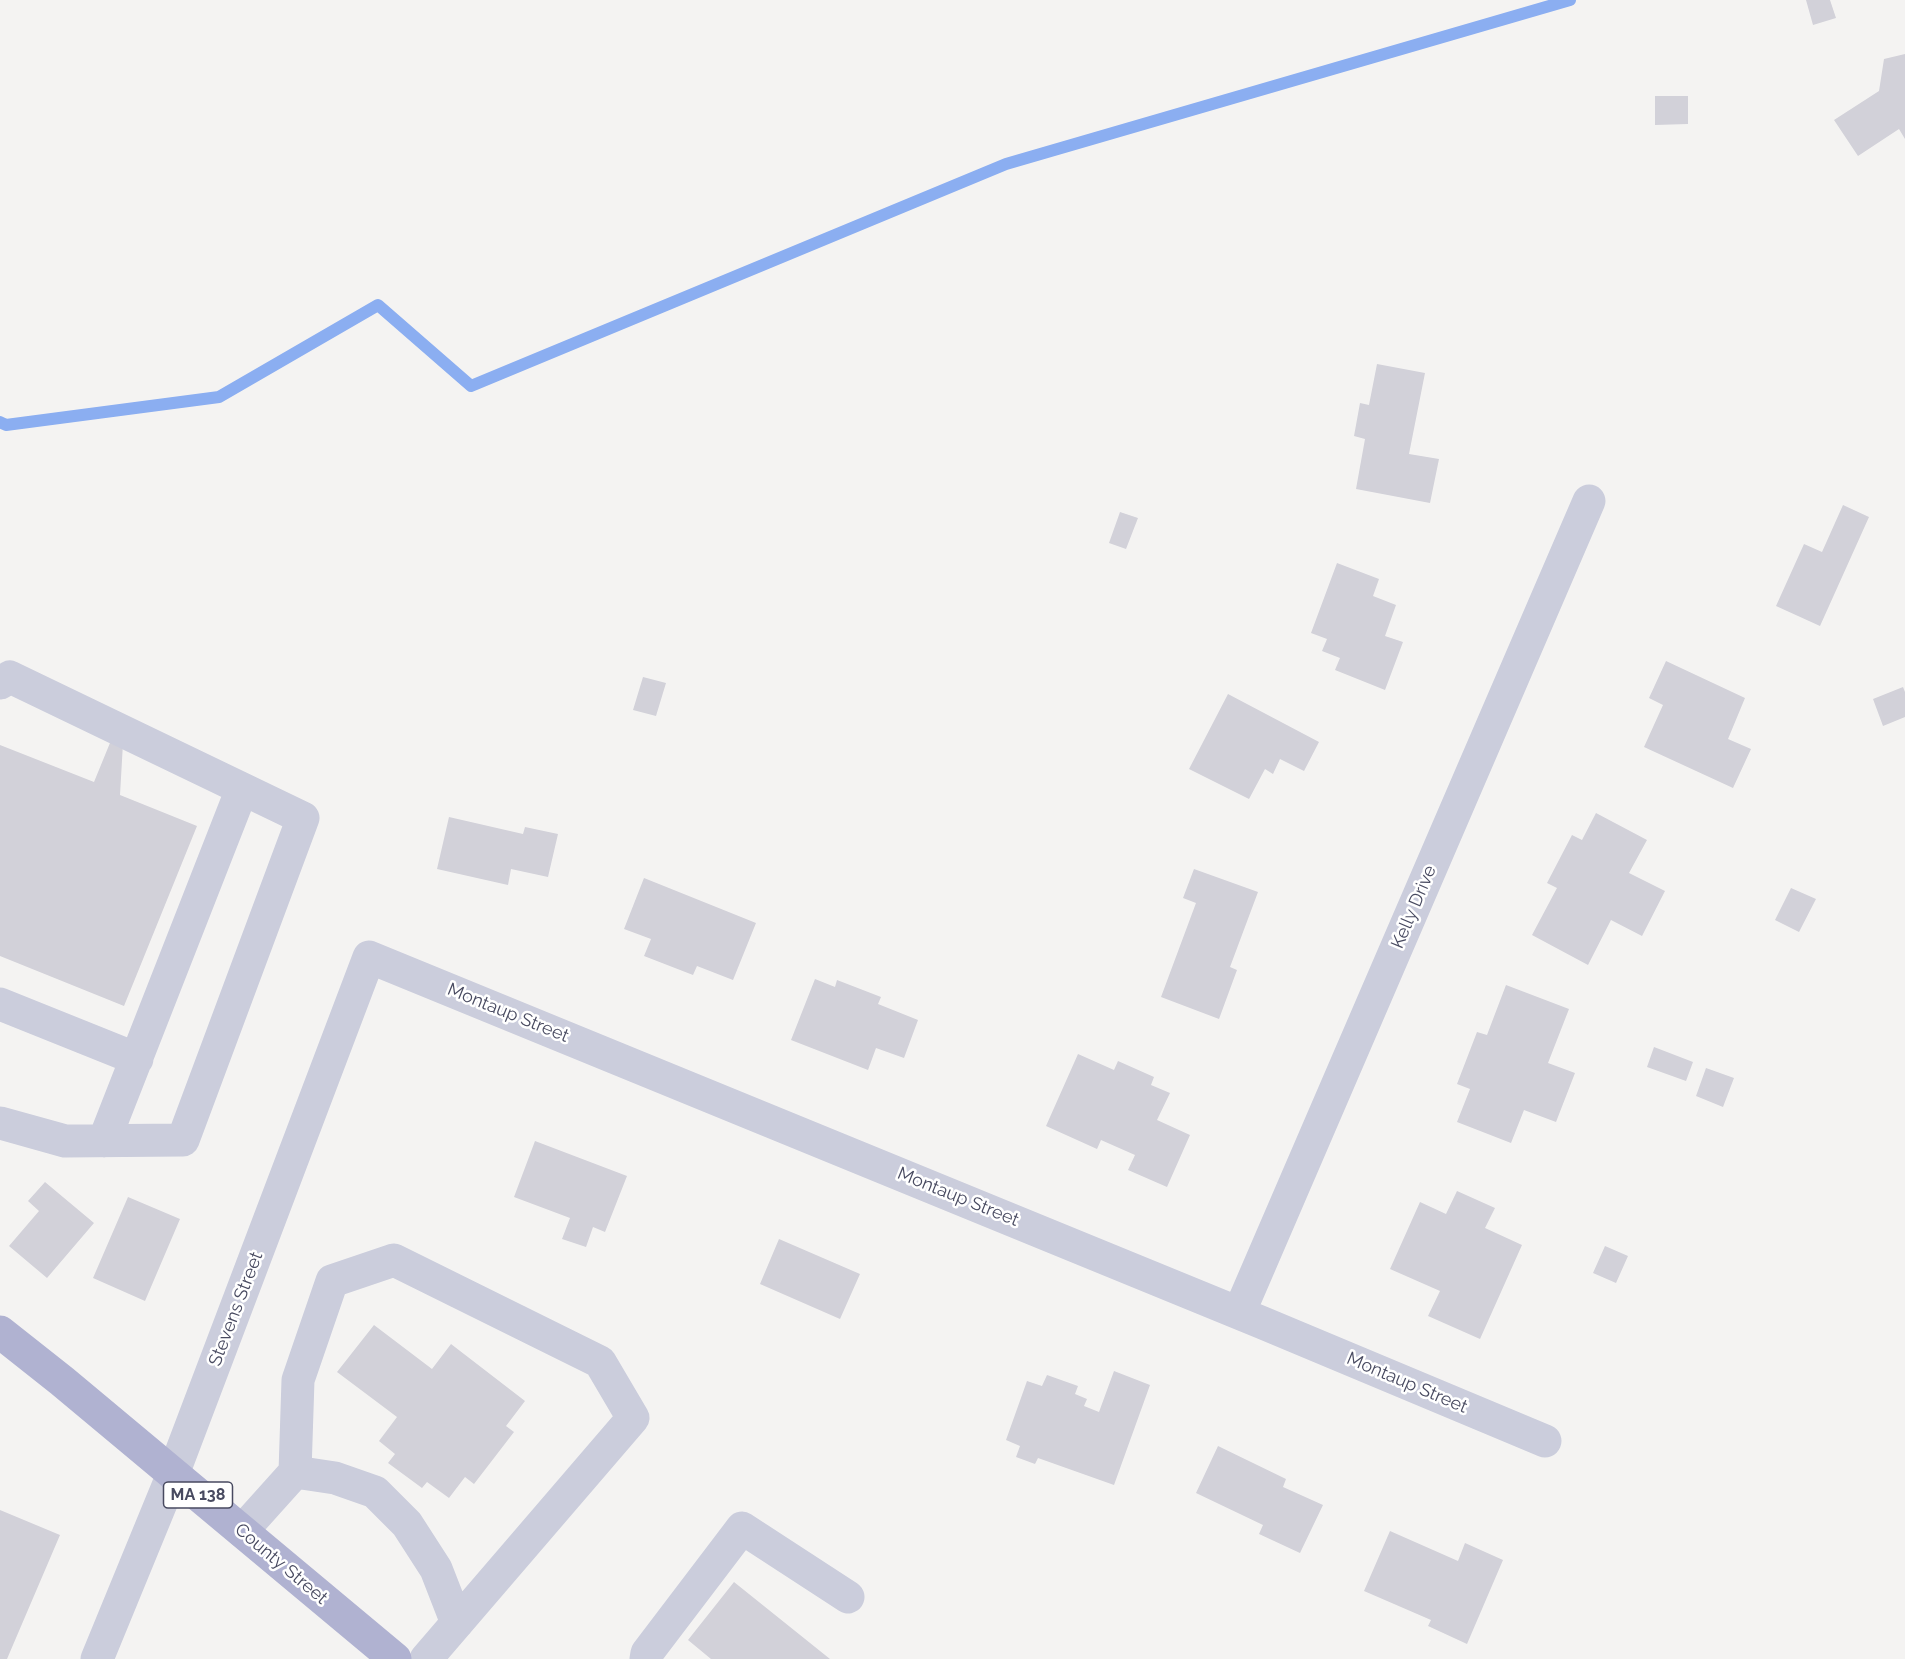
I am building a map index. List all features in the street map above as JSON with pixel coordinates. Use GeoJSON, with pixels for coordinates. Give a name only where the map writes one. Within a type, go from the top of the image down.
{"type":"FeatureCollection","features":[{"type":"Feature","properties":{"kind":"main road","name":"County Street"},"geometry":{"type":"LineString","coordinates":[[0,1332],[395,1659]]}},
{"type":"Feature","properties":{"kind":"street","name":"Kelly Drive"},"geometry":{"type":"LineString","coordinates":[[1239,1313],[1589,501]]}},
{"type":"Feature","properties":{"kind":"street"},"geometry":{"type":"LineString","coordinates":[[0,683],[10,677],[303,818],[183,1140],[65,1141],[0,1123]]}},
{"type":"Feature","properties":{"kind":"street"},"geometry":{"type":"LineString","coordinates":[[104,1141],[242,789]]}},
{"type":"Feature","properties":{"kind":"street","name":"Montaup Street"},"geometry":{"type":"LineString","coordinates":[[369,957],[1239,1313],[1545,1441]]}},
{"type":"Feature","properties":{"kind":"street","name":"Stevens Street"},"geometry":{"type":"LineString","coordinates":[[97,1659],[173,1474],[369,957]]}},
{"type":"Feature","properties":{"kind":"street"},"geometry":{"type":"LineString","coordinates":[[0,1004],[137,1059]]}},
{"type":"Feature","properties":{"kind":"street"},"geometry":{"type":"LineString","coordinates":[[242,1531],[295,1472],[298,1380],[332,1281],[394,1260],[600,1362],[633,1418],[426,1659]]}},
{"type":"Feature","properties":{"kind":"street"},"geometry":{"type":"LineString","coordinates":[[295,1472],[335,1478],[375,1492],[407,1524],[436,1569],[457,1623]]}},
{"type":"Feature","properties":{"kind":"street"},"geometry":{"type":"LineString","coordinates":[[646,1659],[647,1653],[742,1528],[848,1597]]}},
{"type":"Feature","properties":{"kind":"building"},"geometry":{"type":"Polygon","coordinates":[[[1806,0],[1830,0],[1836,18],[1813,25],[1806,0]]]}},
{"type":"Feature","properties":{"kind":"building"},"geometry":{"type":"Polygon","coordinates":[[[1905,54],[1905,139],[1899,129],[1858,156],[1834,120],[1879,91],[1884,59],[1905,54]]]}},
{"type":"Feature","properties":{"kind":"building"},"geometry":{"type":"Polygon","coordinates":[[[1655,96],[1688,96],[1688,124],[1655,125],[1655,96]]]}},
{"type":"Feature","properties":{"kind":"building"},"geometry":{"type":"Polygon","coordinates":[[[1377,364],[1425,373],[1409,454],[1439,459],[1430,503],[1356,489],[1365,439],[1354,436],[1360,403],[1369,405],[1377,364]]]}},
{"type":"Feature","properties":{"kind":"building"},"geometry":{"type":"Polygon","coordinates":[[[1843,505],[1869,517],[1820,626],[1776,606],[1804,544],[1822,552],[1843,505]]]}},
{"type":"Feature","properties":{"kind":"building"},"geometry":{"type":"Polygon","coordinates":[[[1120,512],[1138,518],[1126,549],[1109,543],[1120,512]]]}},
{"type":"Feature","properties":{"kind":"building"},"geometry":{"type":"Polygon","coordinates":[[[1337,563],[1379,579],[1373,596],[1396,605],[1385,636],[1403,642],[1385,690],[1335,670],[1340,658],[1322,651],[1327,639],[1311,633],[1337,563]]]}},
{"type":"Feature","properties":{"kind":"building"},"geometry":{"type":"Polygon","coordinates":[[[1666,661],[1745,698],[1728,739],[1751,749],[1733,788],[1644,747],[1663,705],[1649,698],[1666,661]]]}},
{"type":"Feature","properties":{"kind":"building"},"geometry":{"type":"Polygon","coordinates":[[[643,677],[666,683],[656,716],[633,710],[643,677]]]}},
{"type":"Feature","properties":{"kind":"building"},"geometry":{"type":"Polygon","coordinates":[[[1903,687],[1905,717],[1883,726],[1873,699],[1903,687]]]}},
{"type":"Feature","properties":{"kind":"building"},"geometry":{"type":"Polygon","coordinates":[[[1228,694],[1319,742],[1304,771],[1280,759],[1273,774],[1265,769],[1249,799],[1189,769],[1228,694]]]}},
{"type":"Feature","properties":{"kind":"building"},"geometry":{"type":"Polygon","coordinates":[[[112,738],[123,743],[120,795],[197,826],[124,1006],[0,956],[0,745],[94,782],[112,738]]]}},
{"type":"Feature","properties":{"kind":"building"},"geometry":{"type":"Polygon","coordinates":[[[1596,813],[1647,840],[1629,873],[1665,891],[1642,936],[1611,920],[1588,965],[1532,935],[1557,888],[1547,883],[1572,835],[1582,840],[1596,813]]]}},
{"type":"Feature","properties":{"kind":"building"},"geometry":{"type":"Polygon","coordinates":[[[449,817],[523,834],[525,827],[558,834],[548,877],[511,869],[508,885],[437,869],[449,817]]]}},
{"type":"Feature","properties":{"kind":"building"},"geometry":{"type":"Polygon","coordinates":[[[1194,869],[1258,892],[1230,967],[1237,970],[1219,1019],[1161,997],[1196,903],[1183,898],[1194,869]]]}},
{"type":"Feature","properties":{"kind":"building"},"geometry":{"type":"Polygon","coordinates":[[[644,878],[756,923],[733,980],[697,966],[693,975],[644,956],[651,939],[624,929],[644,878]]]}},
{"type":"Feature","properties":{"kind":"building"},"geometry":{"type":"Polygon","coordinates":[[[1791,888],[1816,899],[1799,932],[1775,920],[1791,888]]]}},
{"type":"Feature","properties":{"kind":"building"},"geometry":{"type":"Polygon","coordinates":[[[815,979],[835,987],[837,980],[881,997],[878,1004],[918,1020],[904,1058],[876,1048],[868,1070],[791,1040],[815,979]]]}},
{"type":"Feature","properties":{"kind":"building"},"geometry":{"type":"Polygon","coordinates":[[[1506,985],[1569,1009],[1548,1063],[1575,1073],[1556,1122],[1524,1110],[1511,1143],[1457,1122],[1470,1089],[1457,1084],[1477,1032],[1487,1035],[1506,985]]]}},
{"type":"Feature","properties":{"kind":"building"},"geometry":{"type":"Polygon","coordinates":[[[1654,1047],[1693,1062],[1686,1081],[1647,1067],[1654,1047]]]}},
{"type":"Feature","properties":{"kind":"building"},"geometry":{"type":"Polygon","coordinates":[[[1078,1054],[1114,1070],[1118,1061],[1154,1077],[1151,1085],[1170,1093],[1157,1120],[1190,1135],[1167,1187],[1128,1170],[1135,1155],[1101,1140],[1097,1149],[1046,1126],[1078,1054]]]}},
{"type":"Feature","properties":{"kind":"building"},"geometry":{"type":"Polygon","coordinates":[[[1706,1068],[1734,1078],[1723,1107],[1696,1096],[1706,1068]]]}},
{"type":"Feature","properties":{"kind":"building"},"geometry":{"type":"Polygon","coordinates":[[[535,1141],[627,1176],[605,1232],[593,1227],[586,1247],[562,1239],[570,1218],[514,1197],[535,1141]]]}},
{"type":"Feature","properties":{"kind":"building"},"geometry":{"type":"Polygon","coordinates":[[[45,1182],[94,1223],[47,1278],[9,1246],[39,1211],[28,1201],[45,1182]]]}},
{"type":"Feature","properties":{"kind":"building"},"geometry":{"type":"Polygon","coordinates":[[[1457,1191],[1495,1208],[1485,1228],[1522,1245],[1480,1339],[1428,1316],[1440,1291],[1390,1269],[1420,1202],[1446,1214],[1457,1191]]]}},
{"type":"Feature","properties":{"kind":"building"},"geometry":{"type":"Polygon","coordinates":[[[128,1197],[180,1219],[145,1301],[93,1278],[128,1197]]]}},
{"type":"Feature","properties":{"kind":"building"},"geometry":{"type":"Polygon","coordinates":[[[779,1239],[860,1274],[840,1319],[760,1284],[779,1239]]]}},
{"type":"Feature","properties":{"kind":"building"},"geometry":{"type":"Polygon","coordinates":[[[1605,1246],[1628,1256],[1616,1283],[1593,1273],[1605,1246]]]}},
{"type":"Feature","properties":{"kind":"building"},"geometry":{"type":"Polygon","coordinates":[[[374,1325],[432,1369],[451,1344],[525,1401],[506,1426],[514,1432],[474,1484],[465,1477],[449,1498],[427,1482],[422,1488],[388,1463],[395,1454],[379,1441],[397,1417],[337,1372],[374,1325]]]}},
{"type":"Feature","properties":{"kind":"building"},"geometry":{"type":"Polygon","coordinates":[[[1114,1371],[1150,1385],[1114,1485],[1038,1458],[1035,1464],[1016,1457],[1020,1446],[1006,1440],[1027,1381],[1042,1386],[1047,1375],[1078,1386],[1075,1394],[1087,1399],[1084,1406],[1099,1412],[1114,1371]]]}},
{"type":"Feature","properties":{"kind":"building"},"geometry":{"type":"Polygon","coordinates":[[[1218,1446],[1286,1479],[1283,1487],[1323,1505],[1300,1553],[1259,1534],[1263,1525],[1196,1493],[1218,1446]]]}},
{"type":"Feature","properties":{"kind":"building"},"geometry":{"type":"Polygon","coordinates":[[[0,1510],[60,1535],[7,1659],[0,1659],[0,1510]]]}},
{"type":"Feature","properties":{"kind":"building"},"geometry":{"type":"Polygon","coordinates":[[[1390,1531],[1458,1561],[1465,1543],[1503,1560],[1467,1644],[1428,1626],[1431,1620],[1364,1591],[1390,1531]]]}},
{"type":"Feature","properties":{"kind":"building"},"geometry":{"type":"Polygon","coordinates":[[[734,1582],[830,1659],[711,1659],[688,1640],[734,1582]]]}},
{"type":"Feature","properties":{"kind":"waterway"},"geometry":{"type":"LineString","coordinates":[[0,422],[6,425],[219,397],[378,305],[471,386],[1006,164],[1570,0]]}}]}
